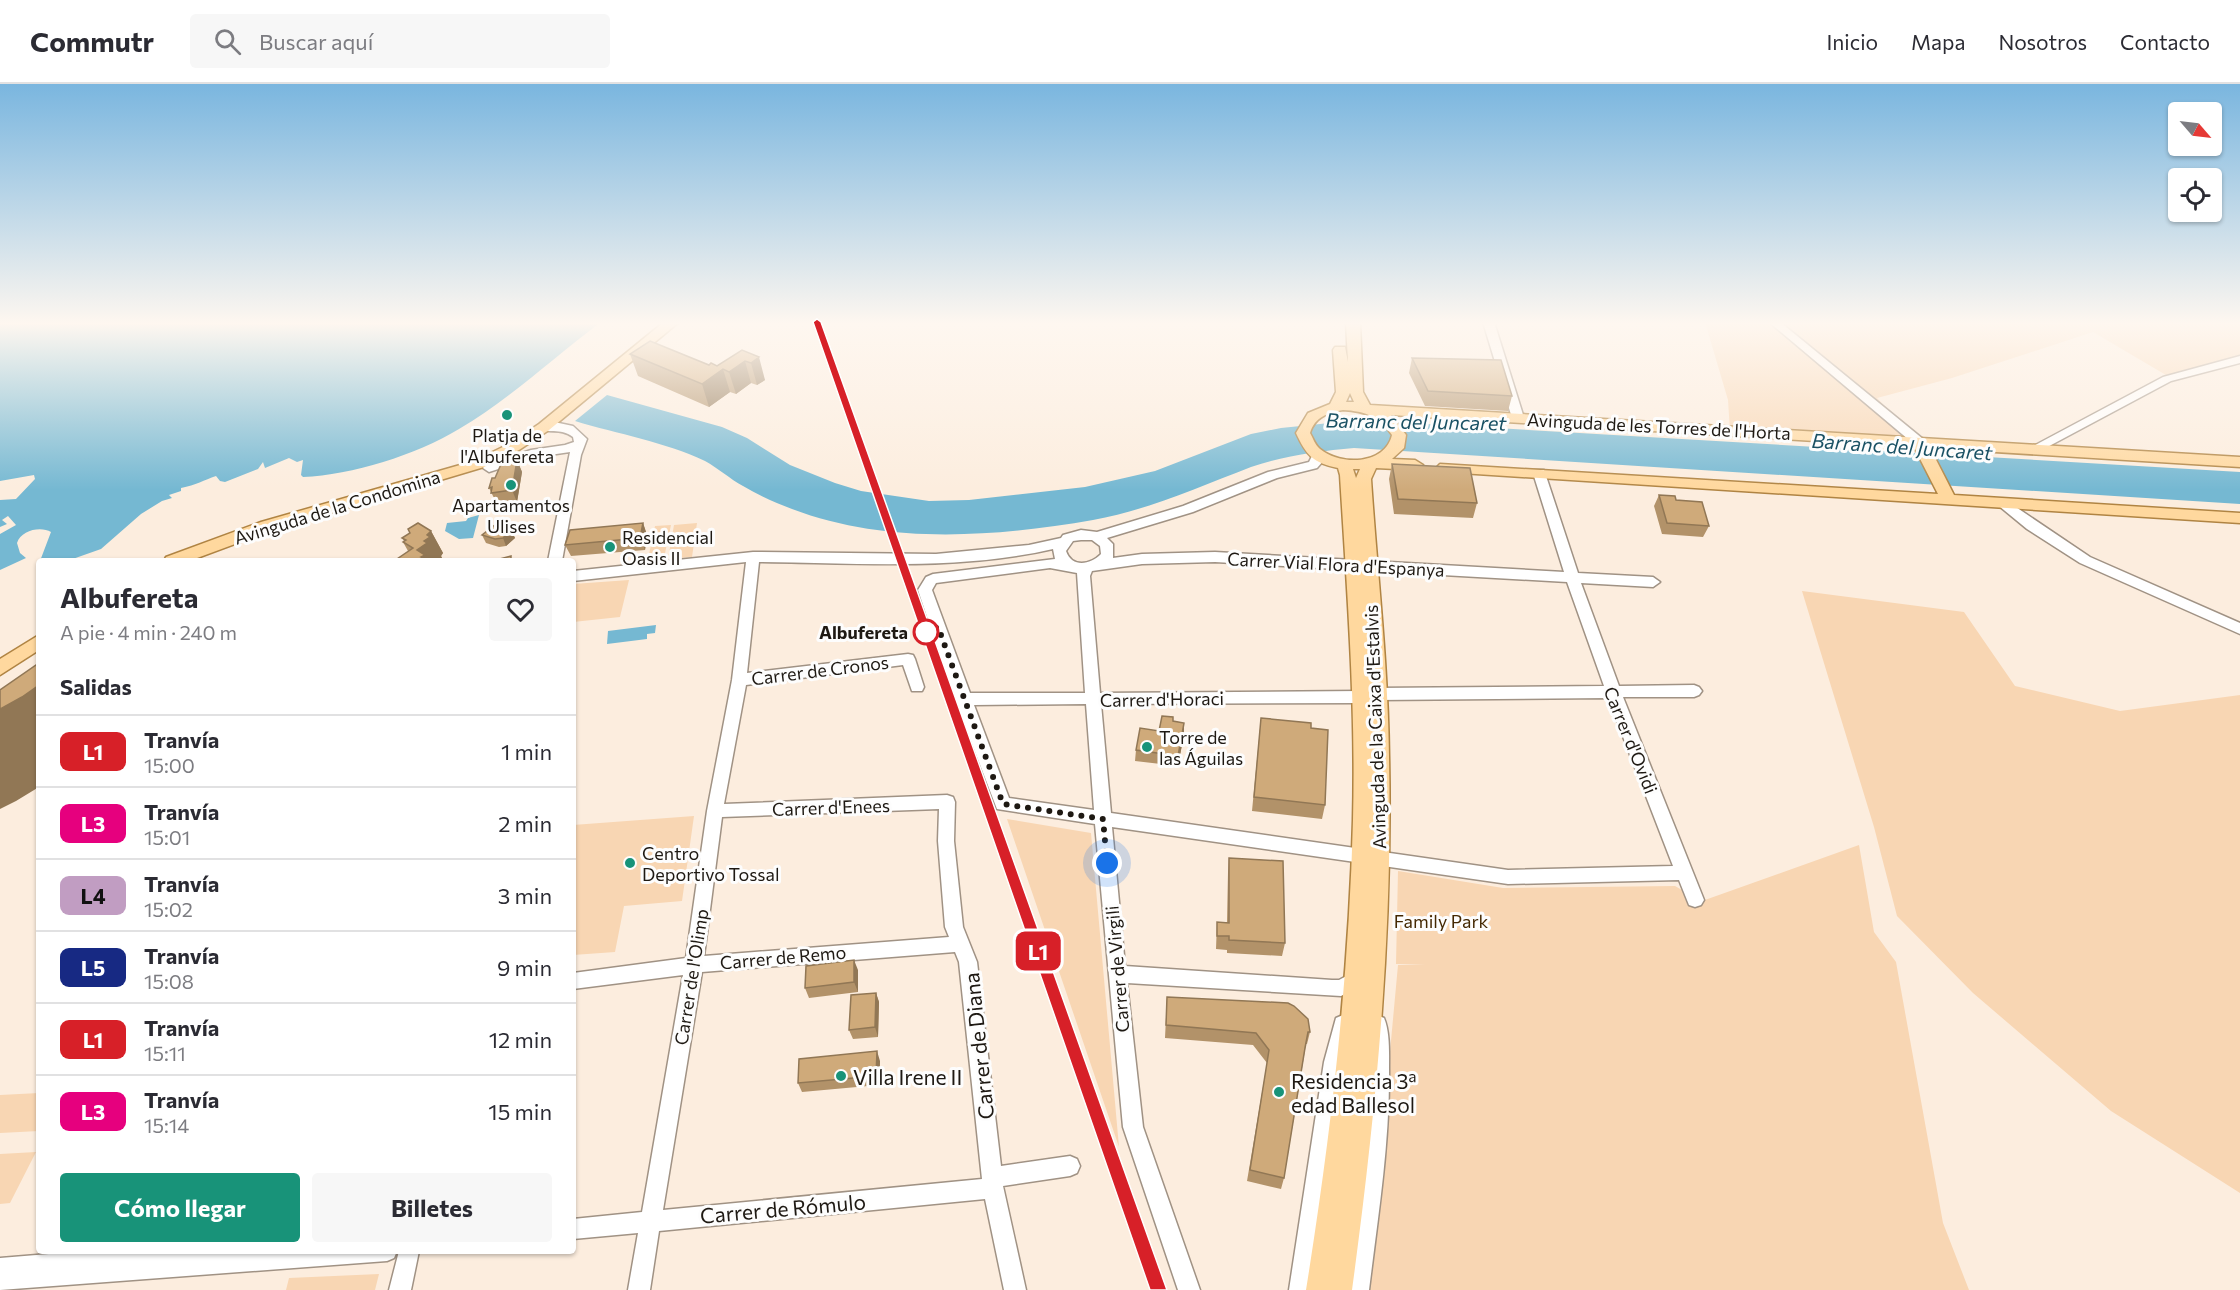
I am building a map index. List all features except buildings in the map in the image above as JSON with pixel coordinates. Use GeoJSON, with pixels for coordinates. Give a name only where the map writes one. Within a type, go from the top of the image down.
{"type":"FeatureCollection","features":[{"type":"Feature","properties":{"kind":"main road","name":"Avinguda de la Condomina"},"geometry":{"type":"LineString","coordinates":[[595,390],[608,378]]}},
{"type":"Feature","properties":{"kind":"main road","name":"Avinguda de la Condomina"},"geometry":{"type":"LineString","coordinates":[[198,558],[273,531],[489,468],[516,454],[610,378]]}},
{"type":"Feature","properties":{"kind":"main road"},"geometry":{"type":"LineString","coordinates":[[1336,407],[1343,392],[1343,378]]}},
{"type":"Feature","properties":{"kind":"main road"},"geometry":{"type":"LineString","coordinates":[[1355,378],[1356,392],[1365,409]]}},
{"type":"Feature","properties":{"kind":"main road"},"geometry":{"type":"LineString","coordinates":[[1373,464],[1393,453],[1398,446],[1399,437],[1394,425],[1384,417],[1365,409],[1336,407],[1323,410],[1308,420],[1304,426],[1304,439],[1318,455],[1344,464],[1946,494],[2004,503],[2240,518]]}},
{"type":"Feature","properties":{"kind":"main road","name":"Avinguda de les Torres de l'Horta"},"geometry":{"type":"LineString","coordinates":[[1365,409],[1922,447],[2034,449],[2240,462]]}},
{"type":"Feature","properties":{"kind":"main road","name":"Avinguda de la Condomina"},"geometry":{"type":"LineString","coordinates":[[180,558],[267,526],[479,464],[514,447],[556,422]]}},
{"type":"Feature","properties":{"kind":"main road"},"geometry":{"type":"LineString","coordinates":[[1922,447],[1946,494]]}},
{"type":"Feature","properties":{"kind":"main road","name":"Avinguda de la Caixa d'Estalvis"},"geometry":{"type":"LineString","coordinates":[[1339,1290],[1355,1182],[1370,857],[1380,754],[1369,696],[1361,566],[1348,475],[1344,464]]}},
{"type":"Feature","properties":{"kind":"main road","name":"Avinguda de la Caixa d'Estalvis"},"geometry":{"type":"LineString","coordinates":[[1361,566],[1363,479],[1373,464]]}},
{"type":"Feature","properties":{"kind":"main road"},"geometry":{"type":"LineString","coordinates":[[0,653],[36,633]]}},
{"type":"Feature","properties":{"kind":"main road"},"geometry":{"type":"LineString","coordinates":[[0,668],[36,643]]}},
{"type":"Feature","properties":{"kind":"main road","name":"Avinguda de la Caixa d'Estalvis"},"geometry":{"type":"LineString","coordinates":[[1318,1290],[1343,1112],[1364,986]]}},
{"type":"Feature","properties":{"kind":"street"},"geometry":{"type":"LineString","coordinates":[[1506,378],[1518,418]]}},
{"type":"Feature","properties":{"kind":"street"},"geometry":{"type":"LineString","coordinates":[[1841,378],[1922,447]]}},
{"type":"Feature","properties":{"kind":"street"},"geometry":{"type":"LineString","coordinates":[[2034,449],[2166,378]]}},
{"type":"Feature","properties":{"kind":"street"},"geometry":{"type":"LineString","coordinates":[[556,422],[581,439],[574,449],[556,558]]}},
{"type":"Feature","properties":{"kind":"street"},"geometry":{"type":"LineString","coordinates":[[489,468],[534,453],[574,449]]}},
{"type":"Feature","properties":{"kind":"street"},"geometry":{"type":"LineString","coordinates":[[1318,455],[1318,460],[1312,465],[1273,475],[1188,509],[1097,537],[1081,535],[1064,554],[1050,563],[938,577],[931,580],[926,590],[963,699],[1003,804],[1508,877],[1684,873]]}},
{"type":"Feature","properties":{"kind":"street"},"geometry":{"type":"LineString","coordinates":[[1539,473],[1573,578]]}},
{"type":"Feature","properties":{"kind":"street"},"geometry":{"type":"LineString","coordinates":[[2004,503],[2032,526],[2085,560],[2240,629]]}},
{"type":"Feature","properties":{"kind":"street","name":"Carrer de Virgili"},"geometry":{"type":"LineString","coordinates":[[1097,537],[1106,544],[1108,555],[1083,576],[1117,974],[1133,1127],[1175,1255],[1189,1290]]}},
{"type":"Feature","properties":{"kind":"street"},"geometry":{"type":"LineString","coordinates":[[576,576],[753,557],[926,559],[1029,550],[1064,554]]}},
{"type":"Feature","properties":{"kind":"street","name":"Carrer Vial Flora d'Espanya"},"geometry":{"type":"LineString","coordinates":[[1064,554],[1093,566],[1142,559],[1215,557],[1653,582]]}},
{"type":"Feature","properties":{"kind":"street","name":"Carrer de l'Olimp"},"geometry":{"type":"LineString","coordinates":[[639,1290],[694,965],[715,811],[739,680],[753,557]]}},
{"type":"Feature","properties":{"kind":"street","name":"Carrer d'Ovidi"},"geometry":{"type":"LineString","coordinates":[[1573,578],[1611,690],[1695,900]]}},
{"type":"Feature","properties":{"kind":"street","name":"Carrer de Cronos"},"geometry":{"type":"LineString","coordinates":[[739,680],[908,659],[917,687]]}},
{"type":"Feature","properties":{"kind":"street","name":"Carrer d'Horaci"},"geometry":{"type":"LineString","coordinates":[[963,699],[1369,696],[1611,690],[1694,691]]}},
{"type":"Feature","properties":{"kind":"street","name":"Carrer d'Enees"},"geometry":{"type":"LineString","coordinates":[[715,811],[947,802]]}},
{"type":"Feature","properties":{"kind":"street","name":"Carrer de Diana"},"geometry":{"type":"LineString","coordinates":[[947,802],[946,841],[949,893],[954,927],[968,962],[993,1182],[1015,1290]]}},
{"type":"Feature","properties":{"kind":"street","name":"Carrer de Remo"},"geometry":{"type":"LineString","coordinates":[[576,981],[694,965],[959,944]]}},
{"type":"Feature","properties":{"kind":"street"},"geometry":{"type":"LineString","coordinates":[[1117,974],[1332,988],[1364,986]]}},
{"type":"Feature","properties":{"kind":"street","name":"Avinguda de la Caixa d'Estalvis"},"geometry":{"type":"LineString","coordinates":[[1300,1290],[1333,1062],[1364,986]]}},
{"type":"Feature","properties":{"kind":"street","name":"Avinguda de la Caixa d'Estalvis"},"geometry":{"type":"LineString","coordinates":[[1358,1290],[1377,1125],[1380,1044],[1364,986]]}},
{"type":"Feature","properties":{"kind":"street","name":"Carrer de Rómulo"},"geometry":{"type":"LineString","coordinates":[[576,1229],[993,1182],[1070,1166]]}},
{"type":"Feature","properties":{"kind":"street"},"geometry":{"type":"LineString","coordinates":[[0,1269],[171,1254]]}},
{"type":"Feature","properties":{"kind":"street"},"geometry":{"type":"LineString","coordinates":[[0,1281],[348,1254]]}},
{"type":"Feature","properties":{"kind":"street"},"geometry":{"type":"LineString","coordinates":[[400,1290],[407,1254]]}},
{"type":"Feature","properties":{"kind":"green space"},"geometry":{"type":"Polygon","coordinates":[[[1722,378],[1951,378],[1877,398],[1919,442],[1730,431],[1728,400],[1722,378]]]}},
{"type":"Feature","properties":{"kind":"green space"},"geometry":{"type":"Polygon","coordinates":[[[697,523],[692,557],[668,559],[674,525],[697,523]]]}},
{"type":"Feature","properties":{"kind":"green space"},"geometry":{"type":"Polygon","coordinates":[[[671,525],[664,558],[648,559],[655,526],[671,525]]]}},
{"type":"Feature","properties":{"kind":"green space"},"geometry":{"type":"Polygon","coordinates":[[[629,580],[620,617],[576,622],[576,584],[629,580]]]}},
{"type":"Feature","properties":{"kind":"green space"},"geometry":{"type":"Polygon","coordinates":[[[1802,591],[1964,612],[2015,686],[2120,711],[2240,695],[2240,1193],[2111,1111],[1973,993],[1897,916],[1874,827],[1802,591]]]}},
{"type":"Feature","properties":{"kind":"green space","name":"Centro Deportivo Tossal"},"geometry":{"type":"Polygon","coordinates":[[[694,816],[682,901],[624,906],[615,952],[576,955],[576,825],[694,816]]]}},
{"type":"Feature","properties":{"kind":"green space"},"geometry":{"type":"Polygon","coordinates":[[[1007,819],[1091,833],[1119,1147],[1007,819]]]}},
{"type":"Feature","properties":{"kind":"green space","name":"Family Park"},"geometry":{"type":"Polygon","coordinates":[[[1859,845],[1874,932],[1896,962],[1943,1223],[1969,1290],[1368,1290],[1398,965],[1425,964],[1396,964],[1398,871],[1503,888],[1675,886],[1682,890],[1688,906],[1859,845]]]}},
{"type":"Feature","properties":{"kind":"green space"},"geometry":{"type":"Polygon","coordinates":[[[36,1093],[36,1131],[0,1133],[0,1095],[36,1093]]]}},
{"type":"Feature","properties":{"kind":"green space"},"geometry":{"type":"Polygon","coordinates":[[[36,1152],[10,1203],[0,1204],[0,1154],[36,1152]]]}},
{"type":"Feature","properties":{"kind":"green space"},"geometry":{"type":"Polygon","coordinates":[[[379,1274],[375,1290],[286,1290],[289,1278],[379,1274]]]}},
{"type":"Feature","properties":{"kind":"water"},"geometry":{"type":"Polygon","coordinates":[[[0,378],[530,378],[496,405],[459,429],[423,447],[383,462],[342,472],[303,477],[301,475],[303,460],[297,462],[289,458],[265,468],[263,462],[258,469],[225,482],[220,481],[216,476],[181,488],[181,491],[169,495],[172,498],[162,501],[141,514],[101,549],[76,558],[41,558],[51,532],[42,529],[32,530],[23,535],[17,543],[20,553],[26,558],[0,570],[0,534],[16,525],[8,516],[2,520],[7,524],[0,527],[0,500],[16,499],[35,479],[34,475],[0,481],[0,378]]]}},
{"type":"Feature","properties":{"kind":"water"},"geometry":{"type":"Polygon","coordinates":[[[607,395],[722,427],[747,438],[790,465],[835,483],[861,491],[929,501],[969,500],[1085,487],[1155,471],[1251,434],[1281,428],[1359,420],[2240,472],[2240,504],[1354,448],[1302,454],[1263,463],[1153,504],[1093,520],[1018,531],[903,533],[828,521],[792,509],[755,493],[690,454],[575,421],[607,395]]]}},
{"type":"Feature","properties":{"kind":"water"},"geometry":{"type":"Polygon","coordinates":[[[479,515],[473,538],[459,539],[445,531],[447,523],[466,521],[468,518],[479,515]]]}},
{"type":"Feature","properties":{"kind":"water"},"geometry":{"type":"Polygon","coordinates":[[[656,625],[655,633],[647,634],[647,639],[607,644],[608,631],[656,625]]]}},
{"type":"Feature","properties":{"kind":"tram line"},"geometry":{"type":"LineString","coordinates":[[837,378],[1019,896]]}},
{"type":"Feature","properties":{"kind":"tram line","name":"L1"},"geometry":{"type":"LineString","coordinates":[[837,378],[1158,1290]]}},
{"type":"Feature","properties":{"kind":"tram line"},"geometry":{"type":"LineString","coordinates":[[1019,894],[1158,1290]]}},
{"type":"Feature","properties":{"kind":"place","name":"Platja de l'Albufereta"},"geometry":{"type":"Point","coordinates":[507,415]}},
{"type":"Feature","properties":{"kind":"place","name":"Apartamentos Ulises"},"geometry":{"type":"Point","coordinates":[511,485]}},
{"type":"Feature","properties":{"kind":"place","name":"Residencial Oasis II"},"geometry":{"type":"Point","coordinates":[610,547]}},
{"type":"Feature","properties":{"kind":"place","name":"Albufereta"},"geometry":{"type":"Point","coordinates":[926,632]}},
{"type":"Feature","properties":{"kind":"place","name":"Torre de las Águilas"},"geometry":{"type":"Point","coordinates":[1147,747]}},
{"type":"Feature","properties":{"kind":"place","name":"Centro Deportivo Tossal"},"geometry":{"type":"Point","coordinates":[630,863]}},
{"type":"Feature","properties":{"kind":"place","name":"Villa Irene II"},"geometry":{"type":"Point","coordinates":[841,1076]}},
{"type":"Feature","properties":{"kind":"place","name":"Residencia 3ª edad Ballesol"},"geometry":{"type":"Point","coordinates":[1279,1092]}},
{"type":"Feature","properties":{"kind":"route"},"geometry":{"type":"LineString","coordinates":[[926,632],[938,627],[1003,804],[1103,819],[1107,863]]}},
{"type":"Feature","properties":{"kind":"water label","name":"Barranc del Juncaret"},"geometry":{"type":"Point","coordinates":[1416,421]}},
{"type":"Feature","properties":{"kind":"water label","name":"Barranc del Juncaret"},"geometry":{"type":"Point","coordinates":[1902,446]}}]}
